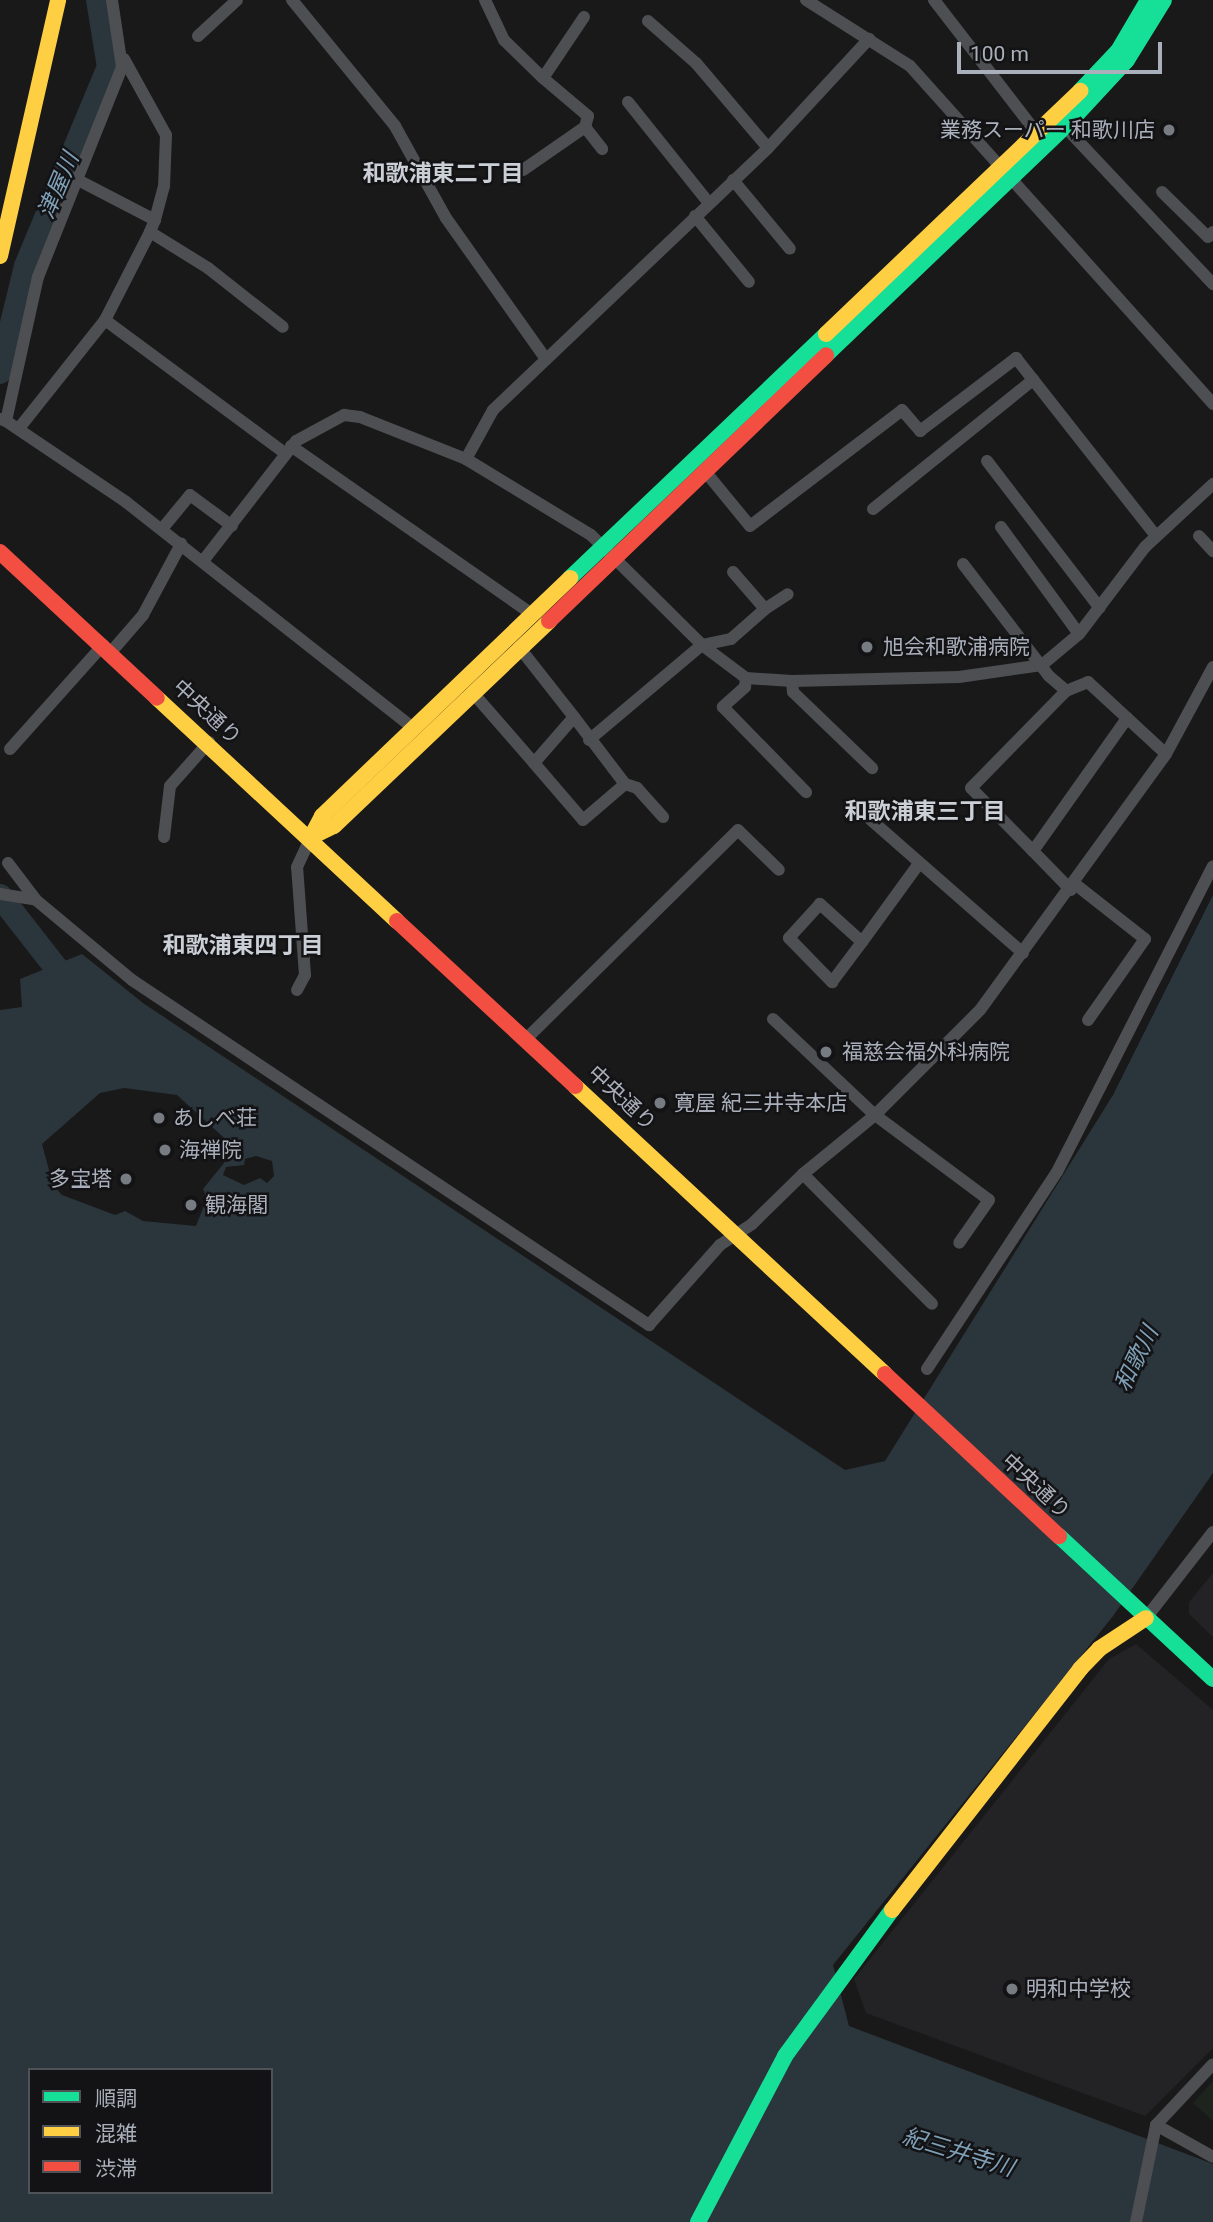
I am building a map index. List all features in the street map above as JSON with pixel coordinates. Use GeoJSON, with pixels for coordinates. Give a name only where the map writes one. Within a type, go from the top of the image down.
{"type":"FeatureCollection","features":[{"type":"Feature","properties":{"kind":"main road"},"geometry":{"type":"LineString","coordinates":[[0,256],[58,0]]}},
{"type":"Feature","properties":{"kind":"main road"},"geometry":{"type":"LineString","coordinates":[[311,837],[322,816],[413,728],[532,614],[704,470],[1006,171],[1036,132],[1118,51],[1148,0]]}},
{"type":"Feature","properties":{"kind":"main road"},"geometry":{"type":"LineString","coordinates":[[311,837],[334,826],[473,693],[610,550],[1006,171],[1065,127],[1128,60],[1164,0]]}},
{"type":"Feature","properties":{"kind":"main road","name":"中央通り"},"geometry":{"type":"LineString","coordinates":[[0,552],[311,837],[1213,1679]]}},
{"type":"Feature","properties":{"kind":"main road"},"geometry":{"type":"LineString","coordinates":[[698,2222],[785,2056],[845,1971],[1080,1669],[1099,1649],[1146,1618]]}},
{"type":"Feature","properties":{"kind":"street"},"geometry":{"type":"LineString","coordinates":[[20,427],[105,320],[153,226],[164,186],[166,135],[124,59],[112,0]]}},
{"type":"Feature","properties":{"kind":"street"},"geometry":{"type":"LineString","coordinates":[[198,36],[237,0]]}},
{"type":"Feature","properties":{"kind":"street"},"geometry":{"type":"LineString","coordinates":[[292,0],[395,126],[446,218],[545,358]]}},
{"type":"Feature","properties":{"kind":"street"},"geometry":{"type":"LineString","coordinates":[[485,0],[504,40],[587,116],[585,127],[523,170]]}},
{"type":"Feature","properties":{"kind":"street"},"geometry":{"type":"LineString","coordinates":[[806,0],[910,66],[1213,404]]}},
{"type":"Feature","properties":{"kind":"street"},"geometry":{"type":"LineString","coordinates":[[934,0],[1036,132]]}},
{"type":"Feature","properties":{"kind":"street"},"geometry":{"type":"LineString","coordinates":[[543,78],[584,17]]}},
{"type":"Feature","properties":{"kind":"street"},"geometry":{"type":"LineString","coordinates":[[648,21],[696,63],[768,148]]}},
{"type":"Feature","properties":{"kind":"street"},"geometry":{"type":"LineString","coordinates":[[466,459],[493,410],[768,148],[869,39]]}},
{"type":"Feature","properties":{"kind":"street"},"geometry":{"type":"LineString","coordinates":[[124,59],[38,277],[3,420],[20,427],[162,529],[413,728]]}},
{"type":"Feature","properties":{"kind":"street"},"geometry":{"type":"LineString","coordinates":[[628,102],[709,203]]}},
{"type":"Feature","properties":{"kind":"street"},"geometry":{"type":"LineString","coordinates":[[585,127],[602,149]]}},
{"type":"Feature","properties":{"kind":"street"},"geometry":{"type":"LineString","coordinates":[[1065,127],[1213,284]]}},
{"type":"Feature","properties":{"kind":"street"},"geometry":{"type":"LineString","coordinates":[[76,178],[153,226],[283,327]]}},
{"type":"Feature","properties":{"kind":"street"},"geometry":{"type":"LineString","coordinates":[[733,180],[790,249]]}},
{"type":"Feature","properties":{"kind":"street"},"geometry":{"type":"LineString","coordinates":[[1162,191],[1208,237],[1213,232]]}},
{"type":"Feature","properties":{"kind":"street"},"geometry":{"type":"LineString","coordinates":[[695,216],[749,282]]}},
{"type":"Feature","properties":{"kind":"street"},"geometry":{"type":"LineString","coordinates":[[105,320],[288,450],[532,614]]}},
{"type":"Feature","properties":{"kind":"street"},"geometry":{"type":"LineString","coordinates":[[704,470],[750,526],[902,410],[920,431],[1016,358],[1156,537]]}},
{"type":"Feature","properties":{"kind":"street"},"geometry":{"type":"LineString","coordinates":[[873,509],[1033,380]]}},
{"type":"Feature","properties":{"kind":"street"},"geometry":{"type":"LineString","coordinates":[[204,561],[288,450],[344,415],[360,417],[466,459],[610,550],[702,645],[746,677],[792,681],[959,677],[1042,665],[1079,634],[1156,537],[1213,484]]}},
{"type":"Feature","properties":{"kind":"street"},"geometry":{"type":"LineString","coordinates":[[987,461],[1100,608]]}},
{"type":"Feature","properties":{"kind":"street"},"geometry":{"type":"LineString","coordinates":[[162,529],[190,495],[232,526]]}},
{"type":"Feature","properties":{"kind":"street"},"geometry":{"type":"LineString","coordinates":[[1001,527],[1079,634]]}},
{"type":"Feature","properties":{"kind":"street"},"geometry":{"type":"LineString","coordinates":[[1199,536],[1213,551]]}},
{"type":"Feature","properties":{"kind":"street"},"geometry":{"type":"LineString","coordinates":[[10,749],[107,648],[144,615],[181,544]]}},
{"type":"Feature","properties":{"kind":"street"},"geometry":{"type":"LineString","coordinates":[[963,564],[1042,665],[1066,691]]}},
{"type":"Feature","properties":{"kind":"street"},"geometry":{"type":"LineString","coordinates":[[733,572],[765,610]]}},
{"type":"Feature","properties":{"kind":"street"},"geometry":{"type":"LineString","coordinates":[[589,740],[702,645],[731,639],[788,594]]}},
{"type":"Feature","properties":{"kind":"street"},"geometry":{"type":"LineString","coordinates":[[519,647],[625,784],[637,788],[663,817]]}},
{"type":"Feature","properties":{"kind":"street"},"geometry":{"type":"LineString","coordinates":[[8,863],[31,899],[132,980],[649,1325],[720,1245],[737,1234],[803,1174],[875,1115],[980,1010],[1073,887],[1167,754],[1213,667]]}},
{"type":"Feature","properties":{"kind":"street"},"geometry":{"type":"LineString","coordinates":[[746,677],[745,687],[723,706],[806,792]]}},
{"type":"Feature","properties":{"kind":"street"},"geometry":{"type":"LineString","coordinates":[[792,681],[793,692],[872,768]]}},
{"type":"Feature","properties":{"kind":"street"},"geometry":{"type":"LineString","coordinates":[[1088,1020],[1145,939],[1073,887],[971,788],[1066,691],[1088,682],[1167,754]]}},
{"type":"Feature","properties":{"kind":"street"},"geometry":{"type":"LineString","coordinates":[[473,693],[583,820],[625,784]]}},
{"type":"Feature","properties":{"kind":"street"},"geometry":{"type":"LineString","coordinates":[[534,763],[573,717]]}},
{"type":"Feature","properties":{"kind":"street"},"geometry":{"type":"LineString","coordinates":[[1033,851],[1127,718]]}},
{"type":"Feature","properties":{"kind":"street"},"geometry":{"type":"LineString","coordinates":[[164,836],[170,786],[209,743]]}},
{"type":"Feature","properties":{"kind":"street"},"geometry":{"type":"LineString","coordinates":[[871,820],[918,865],[1023,953]]}},
{"type":"Feature","properties":{"kind":"street"},"geometry":{"type":"LineString","coordinates":[[527,1038],[738,830],[779,870]]}},
{"type":"Feature","properties":{"kind":"street"},"geometry":{"type":"LineString","coordinates":[[297,990],[306,975],[297,867],[311,837]]}},
{"type":"Feature","properties":{"kind":"street"},"geometry":{"type":"LineString","coordinates":[[862,943],[820,904],[789,938],[832,982],[862,943],[918,865]]}},
{"type":"Feature","properties":{"kind":"street"},"geometry":{"type":"LineString","coordinates":[[927,1369],[1057,1172],[1213,866]]}},
{"type":"Feature","properties":{"kind":"street"},"geometry":{"type":"LineString","coordinates":[[0,894],[31,899]]}},
{"type":"Feature","properties":{"kind":"street"},"geometry":{"type":"LineString","coordinates":[[773,1019],[875,1115],[989,1200],[959,1242]]}},
{"type":"Feature","properties":{"kind":"street"},"geometry":{"type":"LineString","coordinates":[[803,1174],[932,1304]]}},
{"type":"Feature","properties":{"kind":"street"},"geometry":{"type":"LineString","coordinates":[[1146,1618],[1213,1532]]}},
{"type":"Feature","properties":{"kind":"street"},"geometry":{"type":"LineString","coordinates":[[1136,2222],[1155,2130],[1213,2064]]}},
{"type":"Feature","properties":{"kind":"street"},"geometry":{"type":"LineString","coordinates":[[1155,2130],[1213,2157]]}},
{"type":"Feature","properties":{"kind":"shaded area"},"geometry":{"type":"Polygon","coordinates":[[[1213,1573],[1213,1637],[1189,1614],[1189,1602],[1213,1573]]]}},
{"type":"Feature","properties":{"kind":"shaded area"},"geometry":{"type":"Polygon","coordinates":[[[1136,1644],[1213,1710],[1213,2048],[1145,2116],[866,2013],[854,1979],[1109,1659],[1136,1644]]]}},
{"type":"Feature","properties":{"kind":"shaded area"},"geometry":{"type":"Polygon","coordinates":[[[1213,2081],[1213,2121],[1193,2103],[1213,2081]]]}},
{"type":"Feature","properties":{"kind":"water"},"geometry":{"type":"Polygon","coordinates":[[[1213,895],[1213,1473],[1113,1616],[833,1965],[849,2026],[1213,2164],[1213,2222],[0,2222],[0,1010],[22,1007],[20,979],[82,954],[143,1003],[845,1470],[885,1461],[1113,1095],[1213,895]],[[124,1088],[100,1093],[42,1144],[53,1185],[62,1195],[115,1215],[125,1211],[143,1221],[196,1226],[207,1198],[203,1189],[233,1152],[232,1145],[177,1095],[124,1088]],[[256,1156],[245,1159],[244,1165],[226,1167],[223,1175],[244,1185],[260,1178],[267,1183],[274,1176],[272,1161],[256,1156]]]}},
{"type":"Feature","properties":{"kind":"waterway","name":"津屋川"},"geometry":{"type":"LineString","coordinates":[[0,372],[26,266],[109,67],[98,0]]}},
{"type":"Feature","properties":{"kind":"waterway","name":"津屋川"},"geometry":{"type":"LineString","coordinates":[[0,896],[68,983]]}},
{"type":"Feature","properties":{"kind":"traffic: fast"},"geometry":{"type":"LineString","coordinates":[[1080,91],[1118,51],[1148,0]]}},
{"type":"Feature","properties":{"kind":"traffic: fast"},"geometry":{"type":"LineString","coordinates":[[826,355],[1065,127],[1127,60],[1164,0]]}},
{"type":"Feature","properties":{"kind":"traffic: fast"},"geometry":{"type":"LineString","coordinates":[[570,578],[826,334]]}},
{"type":"Feature","properties":{"kind":"traffic: fast"},"geometry":{"type":"LineString","coordinates":[[1059,1536],[1213,1679]]}},
{"type":"Feature","properties":{"kind":"traffic: fast"},"geometry":{"type":"LineString","coordinates":[[698,2222],[785,2056],[892,1910]]}},
{"type":"Feature","properties":{"kind":"traffic: slow"},"geometry":{"type":"LineString","coordinates":[[0,256],[58,0]]}},
{"type":"Feature","properties":{"kind":"traffic: slow"},"geometry":{"type":"LineString","coordinates":[[826,334],[1080,91]]}},
{"type":"Feature","properties":{"kind":"traffic: slow"},"geometry":{"type":"LineString","coordinates":[[311,837],[322,816],[570,578]]}},
{"type":"Feature","properties":{"kind":"traffic: slow"},"geometry":{"type":"LineString","coordinates":[[311,837],[334,826],[549,621]]}},
{"type":"Feature","properties":{"kind":"traffic: slow"},"geometry":{"type":"LineString","coordinates":[[157,698],[397,921]]}},
{"type":"Feature","properties":{"kind":"traffic: slow"},"geometry":{"type":"LineString","coordinates":[[575,1086],[885,1374]]}},
{"type":"Feature","properties":{"kind":"traffic: slow"},"geometry":{"type":"LineString","coordinates":[[892,1910],[1080,1669],[1099,1649],[1146,1618]]}},
{"type":"Feature","properties":{"kind":"traffic: jam"},"geometry":{"type":"LineString","coordinates":[[549,621],[826,355]]}},
{"type":"Feature","properties":{"kind":"traffic: jam"},"geometry":{"type":"LineString","coordinates":[[0,552],[157,698]]}},
{"type":"Feature","properties":{"kind":"traffic: jam"},"geometry":{"type":"LineString","coordinates":[[397,921],[575,1086]]}},
{"type":"Feature","properties":{"kind":"traffic: jam"},"geometry":{"type":"LineString","coordinates":[[885,1374],[1059,1536]]}},
{"type":"Feature","properties":{"kind":"place","name":"業務スーパー 和歌川店"},"geometry":{"type":"Point","coordinates":[1169,130]}},
{"type":"Feature","properties":{"kind":"place","name":"旭会和歌浦病院"},"geometry":{"type":"Point","coordinates":[867,647]}},
{"type":"Feature","properties":{"kind":"place","name":"福慈会福外科病院"},"geometry":{"type":"Point","coordinates":[826,1052]}},
{"type":"Feature","properties":{"kind":"place","name":"寛屋 紀三井寺本店"},"geometry":{"type":"Point","coordinates":[660,1103]}},
{"type":"Feature","properties":{"kind":"place","name":"あしべ荘"},"geometry":{"type":"Point","coordinates":[159,1118]}},
{"type":"Feature","properties":{"kind":"place","name":"海禅院"},"geometry":{"type":"Point","coordinates":[165,1150]}},
{"type":"Feature","properties":{"kind":"place","name":"多宝塔"},"geometry":{"type":"Point","coordinates":[126,1179]}},
{"type":"Feature","properties":{"kind":"place","name":"観海閣"},"geometry":{"type":"Point","coordinates":[191,1205]}},
{"type":"Feature","properties":{"kind":"place","name":"明和中学校"},"geometry":{"type":"Point","coordinates":[1012,1989]}},
{"type":"Feature","properties":{"kind":"district","name":"和歌浦東二丁目"},"geometry":{"type":"Point","coordinates":[443,174]}},
{"type":"Feature","properties":{"kind":"district","name":"和歌浦東三丁目"},"geometry":{"type":"Point","coordinates":[925,812]}},
{"type":"Feature","properties":{"kind":"district","name":"和歌浦東四丁目"},"geometry":{"type":"Point","coordinates":[243,946]}},
{"type":"Feature","properties":{"kind":"water label","name":"和歌川"},"geometry":{"type":"Point","coordinates":[1137,1359]}},
{"type":"Feature","properties":{"kind":"water label","name":"紀三井寺川"},"geometry":{"type":"Point","coordinates":[958,2153]}}]}
